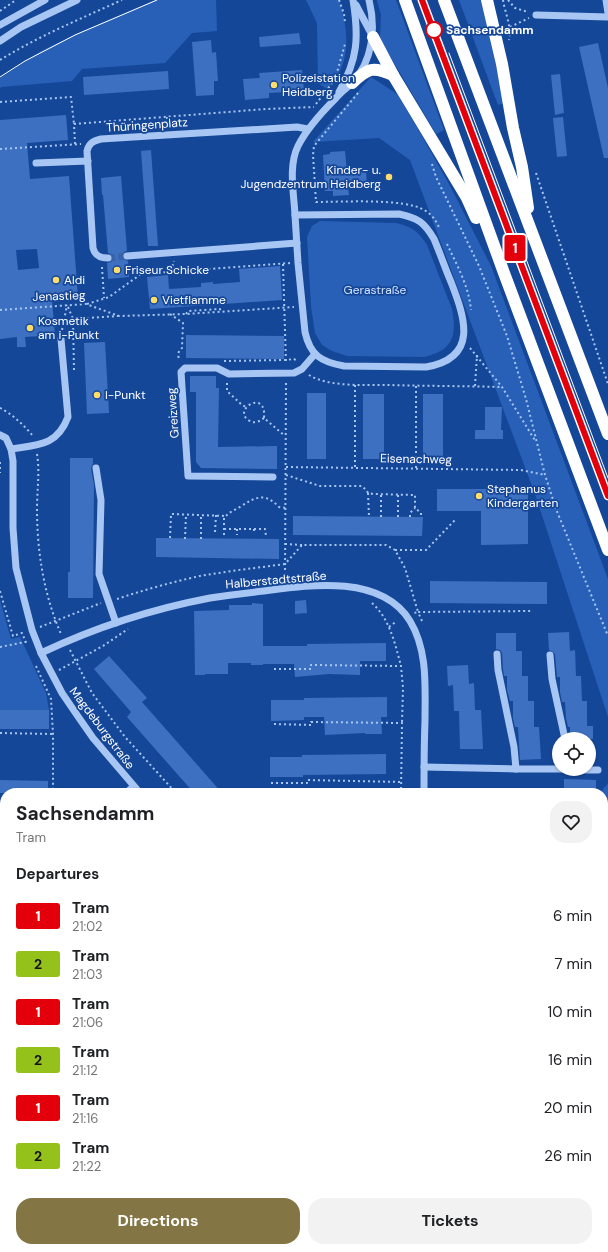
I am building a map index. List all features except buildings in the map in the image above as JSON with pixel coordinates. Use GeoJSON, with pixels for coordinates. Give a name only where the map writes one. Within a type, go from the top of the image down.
{"type":"FeatureCollection","features":[{"type":"Feature","properties":{"kind":"highway"},"geometry":{"type":"LineString","coordinates":[[405,0],[504,273],[608,550]]}},
{"type":"Feature","properties":{"kind":"highway"},"geometry":{"type":"LineString","coordinates":[[444,0],[608,434]]}},
{"type":"Feature","properties":{"kind":"highway"},"geometry":{"type":"LineString","coordinates":[[487,0],[502,64],[513,128],[522,167],[532,233]]}},
{"type":"Feature","properties":{"kind":"highway"},"geometry":{"type":"LineString","coordinates":[[373,37],[393,76],[467,198],[483,234],[504,273]]}},
{"type":"Feature","properties":{"kind":"highway"},"geometry":{"type":"LineString","coordinates":[[356,87],[362,74],[372,70],[382,71],[393,76]]}},
{"type":"Feature","properties":{"kind":"street"},"geometry":{"type":"LineString","coordinates":[[0,25],[45,0]]}},
{"type":"Feature","properties":{"kind":"street"},"geometry":{"type":"LineString","coordinates":[[0,41],[21,27],[77,0]]}},
{"type":"Feature","properties":{"kind":"street"},"geometry":{"type":"LineString","coordinates":[[353,0],[373,37]]}},
{"type":"Feature","properties":{"kind":"street"},"geometry":{"type":"LineString","coordinates":[[295,215],[399,214],[413,217],[422,223],[430,231],[434,239],[460,304],[464,328],[463,339],[453,356],[436,365],[426,367],[344,366],[328,362],[315,354],[307,341],[298,263],[295,215],[293,169],[298,146],[308,129],[336,97],[353,63],[357,36],[353,0]]}},
{"type":"Feature","properties":{"kind":"street"},"geometry":{"type":"LineString","coordinates":[[336,97],[356,87],[366,60],[373,37],[372,14],[369,0]]}},
{"type":"Feature","properties":{"kind":"street"},"geometry":{"type":"LineString","coordinates":[[606,0],[608,13]]}},
{"type":"Feature","properties":{"kind":"street"},"geometry":{"type":"LineString","coordinates":[[536,15],[608,17]]}},
{"type":"Feature","properties":{"kind":"street","name":"Thüringenplatz"},"geometry":{"type":"LineString","coordinates":[[105,258],[97,256],[94,253],[93,248],[87,150],[88,146],[94,141],[101,139],[297,127],[308,129]]}},
{"type":"Feature","properties":{"kind":"street"},"geometry":{"type":"LineString","coordinates":[[36,164],[88,161]]}},
{"type":"Feature","properties":{"kind":"street"},"geometry":{"type":"LineString","coordinates":[[127,256],[297,243]]}},
{"type":"Feature","properties":{"kind":"street"},"geometry":{"type":"LineString","coordinates":[[0,434],[6,438],[11,449],[36,446],[46,443],[53,438],[65,423],[68,417],[61,339]]}},
{"type":"Feature","properties":{"kind":"street"},"geometry":{"type":"LineString","coordinates":[[302,369],[315,354]]}},
{"type":"Feature","properties":{"kind":"street","name":"Greizweg"},"geometry":{"type":"LineString","coordinates":[[273,478],[188,476],[182,372],[185,368],[217,368],[230,374],[286,374],[294,373],[302,369]]}},
{"type":"Feature","properties":{"kind":"street","name":"Magdeburgstraße"},"geometry":{"type":"LineString","coordinates":[[11,449],[13,461],[13,528],[16,568],[26,609],[36,640],[41,653],[62,693],[93,738],[134,787]]}},
{"type":"Feature","properties":{"kind":"street"},"geometry":{"type":"LineString","coordinates":[[96,468],[101,500],[99,574],[116,623]]}},
{"type":"Feature","properties":{"kind":"street","name":"Halberstadtstraße"},"geometry":{"type":"LineString","coordinates":[[41,653],[65,642],[116,623],[147,613],[210,598],[309,586],[364,589],[388,600],[406,615],[412,624],[418,639],[424,663],[425,678],[424,788]]}},
{"type":"Feature","properties":{"kind":"street"},"geometry":{"type":"LineString","coordinates":[[497,654],[498,670],[514,747],[516,769]]}},
{"type":"Feature","properties":{"kind":"street"},"geometry":{"type":"LineString","coordinates":[[550,655],[552,679],[564,732]]}},
{"type":"Feature","properties":{"kind":"street"},"geometry":{"type":"LineString","coordinates":[[424,767],[552,769]]}},
{"type":"Feature","properties":{"kind":"path"},"geometry":{"type":"LineString","coordinates":[[0,11],[16,0]]}},
{"type":"Feature","properties":{"kind":"path"},"geometry":{"type":"LineString","coordinates":[[0,60],[42,36],[122,0]]}},
{"type":"Feature","properties":{"kind":"path"},"geometry":{"type":"LineString","coordinates":[[339,0],[344,14],[346,28]]}},
{"type":"Feature","properties":{"kind":"path"},"geometry":{"type":"LineString","coordinates":[[502,0],[510,27],[508,45]]}},
{"type":"Feature","properties":{"kind":"path"},"geometry":{"type":"LineString","coordinates":[[508,0],[516,8],[536,15]]}},
{"type":"Feature","properties":{"kind":"path"},"geometry":{"type":"LineString","coordinates":[[510,27],[536,15]]}},
{"type":"Feature","properties":{"kind":"path"},"geometry":{"type":"LineString","coordinates":[[310,111],[333,82],[346,42]]}},
{"type":"Feature","properties":{"kind":"path"},"geometry":{"type":"LineString","coordinates":[[356,87],[314,146],[313,155],[316,202],[377,202],[412,205],[425,210],[436,220],[443,234]]}},
{"type":"Feature","properties":{"kind":"path"},"geometry":{"type":"LineString","coordinates":[[0,102],[70,97],[75,144],[0,149]]}},
{"type":"Feature","properties":{"kind":"path"},"geometry":{"type":"LineString","coordinates":[[74,124],[266,109],[314,107]]}},
{"type":"Feature","properties":{"kind":"path"},"geometry":{"type":"LineString","coordinates":[[431,163],[436,177],[479,266],[507,336],[526,399],[545,475],[556,509],[608,636]]}},
{"type":"Feature","properties":{"kind":"path"},"geometry":{"type":"LineString","coordinates":[[536,173],[608,384]]}},
{"type":"Feature","properties":{"kind":"path"},"geometry":{"type":"LineString","coordinates":[[446,241],[460,269],[470,299],[472,314]]}},
{"type":"Feature","properties":{"kind":"path"},"geometry":{"type":"LineString","coordinates":[[104,298],[105,258]]}},
{"type":"Feature","properties":{"kind":"path"},"geometry":{"type":"LineString","coordinates":[[86,304],[109,297],[141,274],[298,263]]}},
{"type":"Feature","properties":{"kind":"path"},"geometry":{"type":"LineString","coordinates":[[283,264],[286,360],[285,588]]}},
{"type":"Feature","properties":{"kind":"path","name":"Jenastieg"},"geometry":{"type":"LineString","coordinates":[[0,310],[86,304],[119,316],[186,314],[285,308]]}},
{"type":"Feature","properties":{"kind":"path"},"geometry":{"type":"LineString","coordinates":[[67,305],[73,319],[74,372]]}},
{"type":"Feature","properties":{"kind":"path"},"geometry":{"type":"LineString","coordinates":[[61,339],[67,305]]}},
{"type":"Feature","properties":{"kind":"path"},"geometry":{"type":"LineString","coordinates":[[170,314],[183,323],[182,348],[179,350],[178,355],[181,361],[185,361]]}},
{"type":"Feature","properties":{"kind":"path"},"geometry":{"type":"LineString","coordinates":[[73,319],[119,316]]}},
{"type":"Feature","properties":{"kind":"path"},"geometry":{"type":"LineString","coordinates":[[463,339],[502,387],[537,445]]}},
{"type":"Feature","properties":{"kind":"path"},"geometry":{"type":"LineString","coordinates":[[475,386],[477,355]]}},
{"type":"Feature","properties":{"kind":"path"},"geometry":{"type":"LineString","coordinates":[[224,361],[294,359],[302,369],[314,378],[326,382],[416,386],[502,387]]}},
{"type":"Feature","properties":{"kind":"path"},"geometry":{"type":"LineString","coordinates":[[227,378],[227,391],[246,407]]}},
{"type":"Feature","properties":{"kind":"path"},"geometry":{"type":"LineString","coordinates":[[355,384],[355,467]]}},
{"type":"Feature","properties":{"kind":"path"},"geometry":{"type":"LineString","coordinates":[[416,386],[416,468]]}},
{"type":"Feature","properties":{"kind":"path"},"geometry":{"type":"LineString","coordinates":[[264,418],[259,422],[254,423],[249,421],[245,417],[244,412],[246,407],[255,402],[260,404],[263,408],[264,418],[285,436]]}},
{"type":"Feature","properties":{"kind":"path"},"geometry":{"type":"LineString","coordinates":[[0,408],[6,411],[26,428],[32,436],[36,446],[39,468],[37,509],[39,544],[44,580],[56,620],[65,642],[92,693],[125,736],[172,788]]}},
{"type":"Feature","properties":{"kind":"path"},"geometry":{"type":"LineString","coordinates":[[0,462],[0,473]]}},
{"type":"Feature","properties":{"kind":"path","name":"Eisenachweg"},"geometry":{"type":"LineString","coordinates":[[286,467],[521,470],[545,475]]}},
{"type":"Feature","properties":{"kind":"path"},"geometry":{"type":"LineString","coordinates":[[278,471],[286,471]]}},
{"type":"Feature","properties":{"kind":"path"},"geometry":{"type":"LineString","coordinates":[[286,475],[320,486],[362,486],[368,493],[368,517]]}},
{"type":"Feature","properties":{"kind":"path"},"geometry":{"type":"LineString","coordinates":[[368,493],[415,495],[415,508],[410,513],[410,517]]}},
{"type":"Feature","properties":{"kind":"path"},"geometry":{"type":"LineString","coordinates":[[381,494],[381,517]]}},
{"type":"Feature","properties":{"kind":"path"},"geometry":{"type":"LineString","coordinates":[[398,495],[398,517]]}},
{"type":"Feature","properties":{"kind":"path"},"geometry":{"type":"LineString","coordinates":[[224,535],[224,518],[250,500],[262,497],[269,499],[279,507],[286,508]]}},
{"type":"Feature","properties":{"kind":"path"},"geometry":{"type":"LineString","coordinates":[[415,508],[421,513],[421,518]]}},
{"type":"Feature","properties":{"kind":"path"},"geometry":{"type":"LineString","coordinates":[[170,538],[171,514],[226,516]]}},
{"type":"Feature","properties":{"kind":"path"},"geometry":{"type":"LineString","coordinates":[[185,538],[186,515]]}},
{"type":"Feature","properties":{"kind":"path"},"geometry":{"type":"LineString","coordinates":[[201,515],[201,539]]}},
{"type":"Feature","properties":{"kind":"path"},"geometry":{"type":"LineString","coordinates":[[215,532],[216,515]]}},
{"type":"Feature","properties":{"kind":"path"},"geometry":{"type":"LineString","coordinates":[[394,550],[426,550],[455,520]]}},
{"type":"Feature","properties":{"kind":"path"},"geometry":{"type":"LineString","coordinates":[[224,529],[265,529],[266,536]]}},
{"type":"Feature","properties":{"kind":"path"},"geometry":{"type":"LineString","coordinates":[[237,529],[237,535]]}},
{"type":"Feature","properties":{"kind":"path"},"geometry":{"type":"LineString","coordinates":[[254,529],[254,534]]}},
{"type":"Feature","properties":{"kind":"path"},"geometry":{"type":"LineString","coordinates":[[285,544],[386,545],[394,550],[405,568],[422,623]]}},
{"type":"Feature","properties":{"kind":"path"},"geometry":{"type":"LineString","coordinates":[[56,620],[108,601],[169,583],[200,576],[285,564],[302,545]]}},
{"type":"Feature","properties":{"kind":"path"},"geometry":{"type":"LineString","coordinates":[[0,591],[13,636],[22,633],[28,648]]}},
{"type":"Feature","properties":{"kind":"path"},"geometry":{"type":"LineString","coordinates":[[369,600],[377,608],[389,627],[401,666],[403,688],[401,788]]}},
{"type":"Feature","properties":{"kind":"path"},"geometry":{"type":"LineString","coordinates":[[406,615],[418,612],[532,611]]}},
{"type":"Feature","properties":{"kind":"path"},"geometry":{"type":"LineString","coordinates":[[76,662],[130,628]]}},
{"type":"Feature","properties":{"kind":"path"},"geometry":{"type":"LineString","coordinates":[[0,647],[36,640]]}},
{"type":"Feature","properties":{"kind":"path"},"geometry":{"type":"LineString","coordinates":[[33,660],[51,699],[53,734],[53,788]]}},
{"type":"Feature","properties":{"kind":"path"},"geometry":{"type":"LineString","coordinates":[[274,669],[311,669],[311,666],[401,666]]}},
{"type":"Feature","properties":{"kind":"path"},"geometry":{"type":"LineString","coordinates":[[274,724],[311,725],[311,722],[402,723]]}},
{"type":"Feature","properties":{"kind":"path"},"geometry":{"type":"LineString","coordinates":[[0,733],[53,734]]}},
{"type":"Feature","properties":{"kind":"path"},"geometry":{"type":"LineString","coordinates":[[271,783],[307,783],[307,780],[401,782]]}},
{"type":"Feature","properties":{"kind":"green space"},"geometry":{"type":"Polygon","coordinates":[[[155,0],[216,0],[217,31],[192,33],[165,63],[82,69],[72,81],[1,87],[0,89],[0,78],[39,52],[76,34],[155,0]]]}},
{"type":"Feature","properties":{"kind":"green space"},"geometry":{"type":"Polygon","coordinates":[[[306,0],[339,0],[345,24],[346,47],[341,69],[335,80],[327,89],[318,83],[317,23],[306,0]]]}},
{"type":"Feature","properties":{"kind":"green space"},"geometry":{"type":"Polygon","coordinates":[[[377,0],[396,0],[444,130],[436,134],[380,39],[381,15],[377,0]]]}},
{"type":"Feature","properties":{"kind":"green space"},"geometry":{"type":"Polygon","coordinates":[[[459,0],[482,0],[504,103],[498,105],[459,0]]]}},
{"type":"Feature","properties":{"kind":"green space"},"geometry":{"type":"Polygon","coordinates":[[[371,77],[397,94],[450,186],[491,266],[608,579],[608,717],[535,494],[410,160],[379,138],[313,142],[371,77]]]}},
{"type":"Feature","properties":{"kind":"green space","name":"Gerastraße"},"geometry":{"type":"Polygon","coordinates":[[[320,221],[396,223],[410,228],[421,236],[427,245],[452,309],[454,327],[451,340],[447,346],[434,354],[424,357],[347,356],[332,351],[322,345],[315,333],[311,306],[307,237],[312,226],[320,221]]]}},
{"type":"Feature","properties":{"kind":"green space"},"geometry":{"type":"Polygon","coordinates":[[[0,600],[11,639],[20,637],[46,693],[49,710],[0,710],[0,600]]]}},
{"type":"Feature","properties":{"kind":"tunnel"},"geometry":{"type":"LineString","coordinates":[[108,258],[127,256]]}},
{"type":"Feature","properties":{"kind":"tram line"},"geometry":{"type":"LineString","coordinates":[[0,77],[25,61],[75,35],[157,0]]}},
{"type":"Feature","properties":{"kind":"tram line"},"geometry":{"type":"LineString","coordinates":[[422,0],[608,496]]}},
{"type":"Feature","properties":{"kind":"tram line","name":"1"},"geometry":{"type":"LineString","coordinates":[[422,0],[608,496]]}},
{"type":"Feature","properties":{"kind":"tram line"},"geometry":{"type":"LineString","coordinates":[[449,53],[608,478]]}},
{"type":"Feature","properties":{"kind":"place","name":"Sachsendamm"},"geometry":{"type":"Point","coordinates":[434,30]}},
{"type":"Feature","properties":{"kind":"place","name":"Polizeistation Heidberg"},"geometry":{"type":"Point","coordinates":[274,85]}},
{"type":"Feature","properties":{"kind":"place","name":"Kinder- u. Jugendzentrum Heidberg"},"geometry":{"type":"Point","coordinates":[389,177]}},
{"type":"Feature","properties":{"kind":"place","name":"Friseur Schicke"},"geometry":{"type":"Point","coordinates":[117,270]}},
{"type":"Feature","properties":{"kind":"place","name":"Aldi"},"geometry":{"type":"Point","coordinates":[56,280]}},
{"type":"Feature","properties":{"kind":"place","name":"Vietflamme"},"geometry":{"type":"Point","coordinates":[154,300]}},
{"type":"Feature","properties":{"kind":"place","name":"Kosmetik am i-Punkt"},"geometry":{"type":"Point","coordinates":[30,328]}},
{"type":"Feature","properties":{"kind":"place","name":"I-Punkt"},"geometry":{"type":"Point","coordinates":[97,395]}},
{"type":"Feature","properties":{"kind":"place","name":"Stephanus Kindergarten"},"geometry":{"type":"Point","coordinates":[479,496]}}]}
